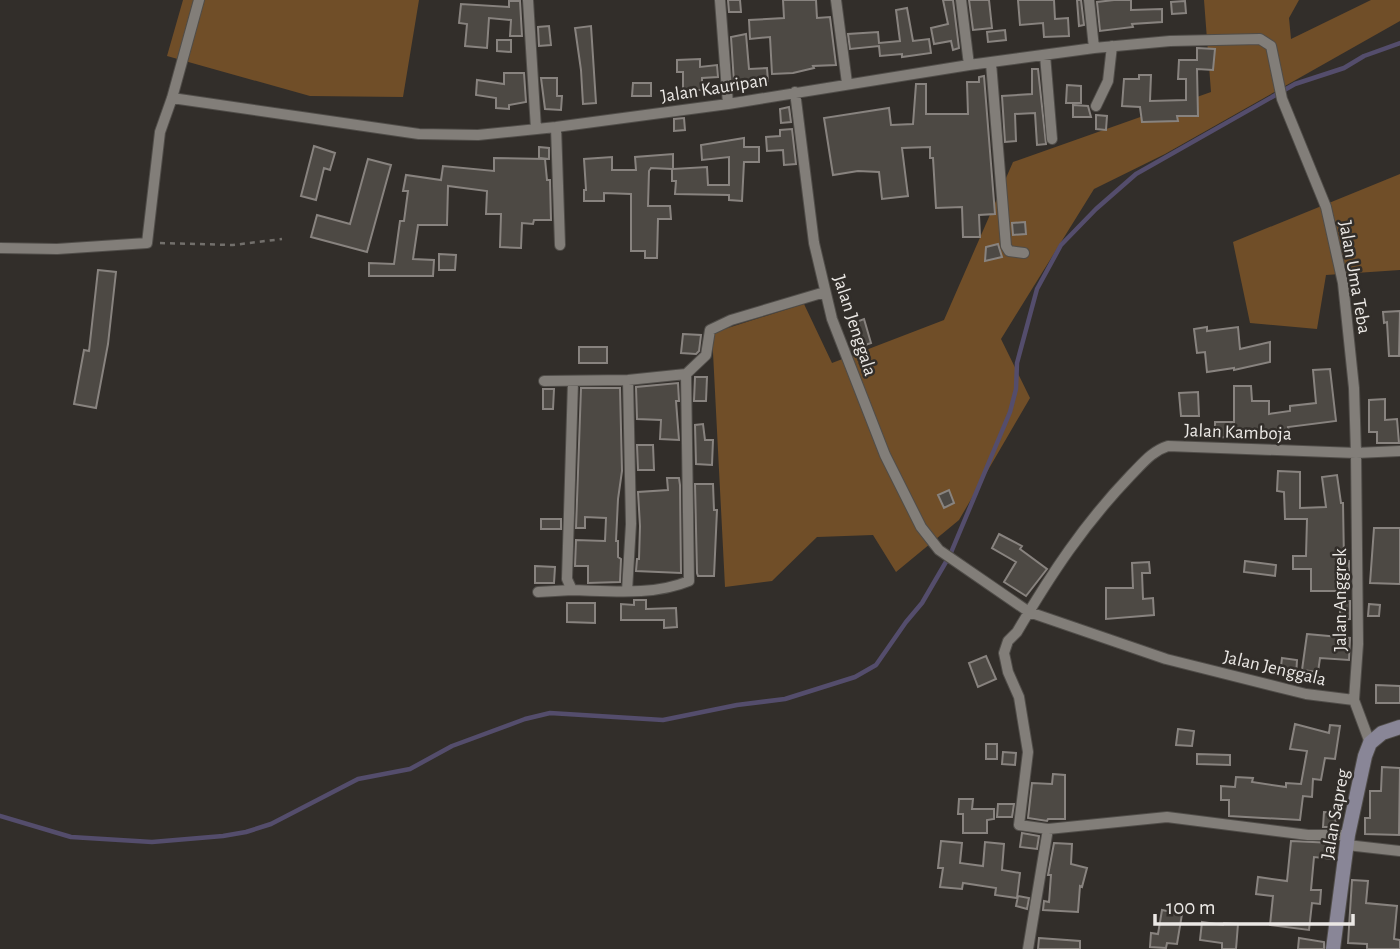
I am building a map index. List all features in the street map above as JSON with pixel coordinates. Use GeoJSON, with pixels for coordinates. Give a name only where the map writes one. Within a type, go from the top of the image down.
{"type":"FeatureCollection","features":[{"type":"Feature","properties":{"kind":"main road"},"geometry":{"type":"LineString","coordinates":[[1370,743],[1382,733],[1400,727]]}},
{"type":"Feature","properties":{"kind":"main road","name":"Jalan Sapreg"},"geometry":{"type":"LineString","coordinates":[[1333,949],[1347,840],[1370,743]]}},
{"type":"Feature","properties":{"kind":"street"},"geometry":{"type":"LineString","coordinates":[[0,248],[57,249],[147,243],[160,132],[199,0]]}},
{"type":"Feature","properties":{"kind":"street"},"geometry":{"type":"LineString","coordinates":[[528,0],[536,129]]}},
{"type":"Feature","properties":{"kind":"street"},"geometry":{"type":"LineString","coordinates":[[720,0],[728,104]]}},
{"type":"Feature","properties":{"kind":"street"},"geometry":{"type":"LineString","coordinates":[[836,0],[847,83]]}},
{"type":"Feature","properties":{"kind":"street"},"geometry":{"type":"LineString","coordinates":[[961,0],[970,65]]}},
{"type":"Feature","properties":{"kind":"street"},"geometry":{"type":"LineString","coordinates":[[1090,0],[1094,48]]}},
{"type":"Feature","properties":{"kind":"street","name":"Jalan Kauripan"},"geometry":{"type":"LineString","coordinates":[[172,97],[419,134],[478,135],[728,104],[847,83],[1094,48],[1170,41],[1260,39]]}},
{"type":"Feature","properties":{"kind":"street","name":"Jalan Uma Teba"},"geometry":{"type":"LineString","coordinates":[[1260,39],[1271,46],[1282,99],[1326,207],[1343,284],[1354,388],[1356,453]]}},
{"type":"Feature","properties":{"kind":"street"},"geometry":{"type":"LineString","coordinates":[[1097,106],[1108,80],[1112,46]]}},
{"type":"Feature","properties":{"kind":"street"},"geometry":{"type":"LineString","coordinates":[[1045,55],[1052,139]]}},
{"type":"Feature","properties":{"kind":"street"},"geometry":{"type":"LineString","coordinates":[[991,63],[1006,246],[1009,251],[1024,253]]}},
{"type":"Feature","properties":{"kind":"street","name":"Jalan Jenggala"},"geometry":{"type":"LineString","coordinates":[[795,92],[814,243],[832,319],[885,455],[921,527],[939,550],[1029,612],[1166,659],[1306,694],[1354,700]]}},
{"type":"Feature","properties":{"kind":"street"},"geometry":{"type":"LineString","coordinates":[[556,127],[559,245]]}},
{"type":"Feature","properties":{"kind":"street"},"geometry":{"type":"LineString","coordinates":[[544,381],[628,380],[686,374],[706,355],[710,330],[731,320],[825,292]]}},
{"type":"Feature","properties":{"kind":"street"},"geometry":{"type":"LineString","coordinates":[[538,593],[673,588],[689,581],[686,374]]}},
{"type":"Feature","properties":{"kind":"street"},"geometry":{"type":"LineString","coordinates":[[627,591],[631,524],[628,380]]}},
{"type":"Feature","properties":{"kind":"street"},"geometry":{"type":"LineString","coordinates":[[572,590],[567,579],[573,382]]}},
{"type":"Feature","properties":{"kind":"street","name":"Jalan Kamboja"},"geometry":{"type":"LineString","coordinates":[[1029,612],[1058,562],[1105,502],[1156,449],[1168,446],[1356,453],[1400,451]]}},
{"type":"Feature","properties":{"kind":"street","name":"Jalan Anggrek"},"geometry":{"type":"LineString","coordinates":[[1356,453],[1358,644],[1354,700],[1370,743]]}},
{"type":"Feature","properties":{"kind":"street"},"geometry":{"type":"LineString","coordinates":[[1029,612],[1008,641],[1004,653],[1019,697],[1028,752],[1019,825],[1048,829],[1167,817],[1347,840],[1400,851]]}},
{"type":"Feature","properties":{"kind":"street"},"geometry":{"type":"LineString","coordinates":[[1028,949],[1048,829]]}},
{"type":"Feature","properties":{"kind":"path"},"geometry":{"type":"LineString","coordinates":[[147,243],[233,245],[282,239]]}},
{"type":"Feature","properties":{"kind":"shaded area"},"geometry":{"type":"Polygon","coordinates":[[[183,0],[419,0],[403,97],[310,96],[167,56],[183,0]]]}},
{"type":"Feature","properties":{"kind":"shaded area"},"geometry":{"type":"Polygon","coordinates":[[[1204,0],[1299,0],[1289,18],[1291,39],[1371,0],[1400,0],[1400,21],[1165,154],[1094,189],[1001,339],[1030,398],[959,520],[896,572],[873,535],[817,537],[772,581],[725,587],[712,333],[804,304],[832,363],[944,320],[1013,162],[1211,92],[1204,0]]]}},
{"type":"Feature","properties":{"kind":"shaded area"},"geometry":{"type":"Polygon","coordinates":[[[1400,174],[1400,270],[1326,275],[1317,329],[1250,323],[1233,242],[1400,174]]]}},
{"type":"Feature","properties":{"kind":"building"},"geometry":{"type":"Polygon","coordinates":[[[728,0],[740,0],[741,12],[729,12],[728,0]]]}},
{"type":"Feature","properties":{"kind":"building"},"geometry":{"type":"Polygon","coordinates":[[[783,0],[816,0],[817,18],[830,17],[836,65],[813,66],[814,68],[793,73],[772,74],[770,37],[750,39],[749,20],[784,18],[783,0]]]}},
{"type":"Feature","properties":{"kind":"building"},"geometry":{"type":"Polygon","coordinates":[[[943,0],[953,0],[959,48],[953,50],[951,41],[934,44],[931,28],[948,24],[943,0]]]}},
{"type":"Feature","properties":{"kind":"building"},"geometry":{"type":"Polygon","coordinates":[[[969,0],[989,0],[992,28],[973,30],[969,0]]]}},
{"type":"Feature","properties":{"kind":"building"},"geometry":{"type":"Polygon","coordinates":[[[1018,0],[1054,0],[1055,19],[1068,18],[1069,36],[1044,37],[1043,23],[1020,25],[1018,0]]]}},
{"type":"Feature","properties":{"kind":"building"},"geometry":{"type":"Polygon","coordinates":[[[1077,0],[1081,0],[1084,25],[1079,26],[1077,0]]]}},
{"type":"Feature","properties":{"kind":"building"},"geometry":{"type":"Polygon","coordinates":[[[1131,0],[1131,10],[1162,9],[1162,22],[1132,24],[1133,27],[1100,31],[1097,2],[1131,0]]]}},
{"type":"Feature","properties":{"kind":"building"},"geometry":{"type":"Polygon","coordinates":[[[509,1],[520,1],[522,36],[510,36],[511,20],[489,18],[487,48],[465,46],[467,24],[459,23],[461,4],[509,7],[509,1]]]}},
{"type":"Feature","properties":{"kind":"building"},"geometry":{"type":"Polygon","coordinates":[[[1185,1],[1186,13],[1172,14],[1171,2],[1185,1]]]}},
{"type":"Feature","properties":{"kind":"building"},"geometry":{"type":"Polygon","coordinates":[[[907,8],[913,41],[929,39],[931,53],[902,57],[902,54],[880,56],[879,46],[850,49],[848,34],[878,32],[879,43],[900,41],[896,10],[907,8]]]}},
{"type":"Feature","properties":{"kind":"building"},"geometry":{"type":"Polygon","coordinates":[[[549,26],[551,45],[539,46],[538,27],[549,26]]]}},
{"type":"Feature","properties":{"kind":"building"},"geometry":{"type":"Polygon","coordinates":[[[591,26],[596,103],[583,104],[575,28],[591,26]]]}},
{"type":"Feature","properties":{"kind":"building"},"geometry":{"type":"Polygon","coordinates":[[[1005,30],[1006,40],[988,42],[987,32],[1005,30]]]}},
{"type":"Feature","properties":{"kind":"building"},"geometry":{"type":"Polygon","coordinates":[[[746,34],[749,69],[767,68],[768,81],[734,83],[731,37],[746,34]]]}},
{"type":"Feature","properties":{"kind":"building"},"geometry":{"type":"Polygon","coordinates":[[[497,40],[511,40],[511,52],[497,51],[497,40]]]}},
{"type":"Feature","properties":{"kind":"building"},"geometry":{"type":"Polygon","coordinates":[[[1197,48],[1215,49],[1213,70],[1197,69],[1198,116],[1177,116],[1178,121],[1142,122],[1140,107],[1122,106],[1124,79],[1139,79],[1139,75],[1151,75],[1150,101],[1186,100],[1186,79],[1178,79],[1179,60],[1197,60],[1197,48]]]}},
{"type":"Feature","properties":{"kind":"building"},"geometry":{"type":"Polygon","coordinates":[[[700,59],[700,67],[717,65],[718,77],[702,78],[702,90],[683,90],[683,72],[677,72],[677,60],[700,59]]]}},
{"type":"Feature","properties":{"kind":"building"},"geometry":{"type":"Polygon","coordinates":[[[1032,69],[1038,69],[1046,144],[1037,145],[1035,113],[1015,114],[1016,141],[1005,142],[1002,96],[1032,94],[1032,69]]]}},
{"type":"Feature","properties":{"kind":"building"},"geometry":{"type":"Polygon","coordinates":[[[504,73],[524,73],[526,102],[509,105],[509,109],[496,108],[496,98],[476,95],[477,80],[504,84],[504,73]]]}},
{"type":"Feature","properties":{"kind":"building"},"geometry":{"type":"Polygon","coordinates":[[[984,76],[995,214],[979,215],[980,237],[963,237],[962,207],[936,208],[930,147],[902,148],[908,196],[882,199],[879,172],[858,171],[833,175],[824,118],[889,108],[891,125],[913,124],[916,84],[926,84],[926,114],[968,114],[967,82],[979,82],[979,77],[984,76]]]}},
{"type":"Feature","properties":{"kind":"building"},"geometry":{"type":"Polygon","coordinates":[[[541,78],[557,78],[557,96],[562,96],[561,110],[545,109],[541,78]]]}},
{"type":"Feature","properties":{"kind":"building"},"geometry":{"type":"Polygon","coordinates":[[[633,83],[651,83],[651,96],[632,96],[633,83]]]}},
{"type":"Feature","properties":{"kind":"building"},"geometry":{"type":"Polygon","coordinates":[[[1067,85],[1081,86],[1081,103],[1066,103],[1067,85]]]}},
{"type":"Feature","properties":{"kind":"building"},"geometry":{"type":"Polygon","coordinates":[[[1073,105],[1088,106],[1091,117],[1073,117],[1073,105]]]}},
{"type":"Feature","properties":{"kind":"building"},"geometry":{"type":"Polygon","coordinates":[[[789,107],[791,122],[781,123],[780,109],[789,107]]]}},
{"type":"Feature","properties":{"kind":"building"},"geometry":{"type":"Polygon","coordinates":[[[1096,115],[1107,116],[1106,130],[1096,129],[1096,115]]]}},
{"type":"Feature","properties":{"kind":"building"},"geometry":{"type":"Polygon","coordinates":[[[684,118],[685,130],[674,131],[674,119],[684,118]]]}},
{"type":"Feature","properties":{"kind":"building"},"geometry":{"type":"Polygon","coordinates":[[[792,129],[796,164],[784,165],[783,150],[767,151],[766,137],[780,136],[780,130],[792,129]]]}},
{"type":"Feature","properties":{"kind":"building"},"geometry":{"type":"Polygon","coordinates":[[[744,138],[744,147],[759,147],[759,162],[744,162],[742,201],[729,200],[729,195],[675,194],[676,181],[672,181],[672,169],[651,168],[648,206],[670,206],[671,219],[658,219],[657,258],[645,258],[645,251],[631,251],[631,194],[604,193],[604,201],[584,201],[584,159],[612,157],[612,170],[636,170],[635,157],[673,154],[673,169],[707,167],[708,185],[729,185],[729,157],[702,160],[701,145],[744,138]]]}},
{"type":"Feature","properties":{"kind":"building"},"geometry":{"type":"Polygon","coordinates":[[[314,146],[335,153],[330,170],[324,168],[316,200],[301,196],[314,146]]]}},
{"type":"Feature","properties":{"kind":"building"},"geometry":{"type":"Polygon","coordinates":[[[539,147],[549,148],[549,159],[539,158],[539,147]]]}},
{"type":"Feature","properties":{"kind":"building"},"geometry":{"type":"Polygon","coordinates":[[[494,158],[545,159],[547,180],[550,180],[551,220],[534,220],[533,224],[522,223],[521,248],[500,247],[501,214],[486,214],[487,191],[448,186],[447,225],[418,225],[413,259],[434,260],[433,276],[369,276],[369,263],[394,264],[400,221],[404,221],[408,191],[403,191],[406,175],[441,180],[443,166],[494,171],[494,158]]]}},
{"type":"Feature","properties":{"kind":"building"},"geometry":{"type":"Polygon","coordinates":[[[368,159],[391,165],[367,252],[311,237],[317,215],[350,224],[368,159]]]}},
{"type":"Feature","properties":{"kind":"building"},"geometry":{"type":"Polygon","coordinates":[[[1025,222],[1026,234],[1013,235],[1012,223],[1025,222]]]}},
{"type":"Feature","properties":{"kind":"building"},"geometry":{"type":"Polygon","coordinates":[[[998,244],[1002,257],[985,261],[986,247],[998,244]]]}},
{"type":"Feature","properties":{"kind":"building"},"geometry":{"type":"Polygon","coordinates":[[[439,254],[456,255],[455,270],[439,270],[439,254]]]}},
{"type":"Feature","properties":{"kind":"building"},"geometry":{"type":"Polygon","coordinates":[[[98,270],[116,272],[108,344],[96,408],[74,404],[84,350],[89,351],[98,270]]]}},
{"type":"Feature","properties":{"kind":"building"},"geometry":{"type":"Polygon","coordinates":[[[1400,311],[1399,356],[1389,356],[1387,322],[1384,323],[1383,312],[1400,311]]]}},
{"type":"Feature","properties":{"kind":"building"},"geometry":{"type":"Polygon","coordinates":[[[864,319],[871,343],[859,347],[851,324],[864,319]]]}},
{"type":"Feature","properties":{"kind":"building"},"geometry":{"type":"Polygon","coordinates":[[[1207,327],[1207,331],[1238,327],[1240,349],[1270,342],[1270,362],[1234,370],[1207,372],[1205,352],[1197,353],[1194,329],[1207,327]]]}},
{"type":"Feature","properties":{"kind":"building"},"geometry":{"type":"Polygon","coordinates":[[[683,334],[701,335],[699,351],[696,354],[681,353],[683,334]]]}},
{"type":"Feature","properties":{"kind":"building"},"geometry":{"type":"Polygon","coordinates":[[[579,347],[607,347],[607,363],[579,363],[579,347]]]}},
{"type":"Feature","properties":{"kind":"building"},"geometry":{"type":"Polygon","coordinates":[[[1330,369],[1336,421],[1288,427],[1289,432],[1273,436],[1215,437],[1215,422],[1234,422],[1234,386],[1251,386],[1252,401],[1269,401],[1269,414],[1290,411],[1290,406],[1316,403],[1313,370],[1330,369]]]}},
{"type":"Feature","properties":{"kind":"building"},"geometry":{"type":"Polygon","coordinates":[[[695,377],[707,377],[706,401],[694,401],[695,377]]]}},
{"type":"Feature","properties":{"kind":"building"},"geometry":{"type":"Polygon","coordinates":[[[678,383],[679,401],[676,401],[679,440],[660,439],[661,420],[637,419],[636,387],[678,383]]]}},
{"type":"Feature","properties":{"kind":"building"},"geometry":{"type":"Polygon","coordinates":[[[581,388],[620,388],[622,471],[616,541],[618,557],[621,559],[620,582],[588,583],[588,566],[575,566],[576,540],[605,541],[606,518],[585,517],[585,528],[576,528],[581,388]]]}},
{"type":"Feature","properties":{"kind":"building"},"geometry":{"type":"Polygon","coordinates":[[[543,389],[554,389],[553,409],[543,409],[543,389]]]}},
{"type":"Feature","properties":{"kind":"building"},"geometry":{"type":"Polygon","coordinates":[[[1198,392],[1199,416],[1181,416],[1179,393],[1198,392]]]}},
{"type":"Feature","properties":{"kind":"building"},"geometry":{"type":"Polygon","coordinates":[[[1385,399],[1385,420],[1397,419],[1399,443],[1377,443],[1377,432],[1369,432],[1369,400],[1385,399]]]}},
{"type":"Feature","properties":{"kind":"building"},"geometry":{"type":"Polygon","coordinates":[[[703,424],[705,440],[713,440],[712,465],[696,464],[695,425],[703,424]]]}},
{"type":"Feature","properties":{"kind":"building"},"geometry":{"type":"Polygon","coordinates":[[[637,445],[653,445],[654,470],[638,470],[637,445]]]}},
{"type":"Feature","properties":{"kind":"building"},"geometry":{"type":"Polygon","coordinates":[[[1278,471],[1300,472],[1300,508],[1326,507],[1322,477],[1337,475],[1343,503],[1344,561],[1349,561],[1349,579],[1339,580],[1339,591],[1311,591],[1311,569],[1293,569],[1293,556],[1306,556],[1307,519],[1285,519],[1284,492],[1277,491],[1278,471]]]}},
{"type":"Feature","properties":{"kind":"building"},"geometry":{"type":"Polygon","coordinates":[[[667,478],[679,478],[681,573],[636,571],[640,526],[638,492],[668,490],[667,478]]]}},
{"type":"Feature","properties":{"kind":"building"},"geometry":{"type":"Polygon","coordinates":[[[695,484],[713,484],[714,510],[717,510],[714,576],[698,576],[697,573],[695,484]]]}},
{"type":"Feature","properties":{"kind":"building"},"geometry":{"type":"Polygon","coordinates":[[[949,490],[954,503],[944,508],[938,495],[949,490]]]}},
{"type":"Feature","properties":{"kind":"building"},"geometry":{"type":"Polygon","coordinates":[[[541,519],[561,519],[561,529],[541,529],[541,519]]]}},
{"type":"Feature","properties":{"kind":"building"},"geometry":{"type":"Polygon","coordinates":[[[1374,528],[1400,528],[1400,584],[1370,583],[1374,528]]]}},
{"type":"Feature","properties":{"kind":"building"},"geometry":{"type":"Polygon","coordinates":[[[999,534],[1022,546],[1020,549],[1047,569],[1026,596],[1004,582],[1016,562],[992,548],[999,534]]]}},
{"type":"Feature","properties":{"kind":"building"},"geometry":{"type":"Polygon","coordinates":[[[1245,561],[1276,565],[1275,576],[1244,572],[1245,561]]]}},
{"type":"Feature","properties":{"kind":"building"},"geometry":{"type":"Polygon","coordinates":[[[1149,562],[1150,573],[1142,573],[1143,599],[1153,598],[1154,615],[1106,619],[1106,588],[1133,588],[1132,563],[1149,562]]]}},
{"type":"Feature","properties":{"kind":"building"},"geometry":{"type":"Polygon","coordinates":[[[535,566],[555,567],[554,583],[535,583],[535,566]]]}},
{"type":"Feature","properties":{"kind":"building"},"geometry":{"type":"Polygon","coordinates":[[[634,600],[646,600],[646,609],[676,608],[677,627],[664,628],[664,620],[621,620],[621,604],[634,605],[634,600]]]}},
{"type":"Feature","properties":{"kind":"building"},"geometry":{"type":"Polygon","coordinates":[[[1340,601],[1350,601],[1350,619],[1340,620],[1340,601]]]}},
{"type":"Feature","properties":{"kind":"building"},"geometry":{"type":"Polygon","coordinates":[[[567,603],[595,603],[595,623],[567,622],[567,603]]]}},
{"type":"Feature","properties":{"kind":"building"},"geometry":{"type":"Polygon","coordinates":[[[1369,604],[1380,605],[1379,616],[1368,616],[1369,604]]]}},
{"type":"Feature","properties":{"kind":"building"},"geometry":{"type":"Polygon","coordinates":[[[1307,634],[1350,638],[1349,660],[1320,658],[1318,672],[1302,670],[1307,634]]]}},
{"type":"Feature","properties":{"kind":"building"},"geometry":{"type":"Polygon","coordinates":[[[986,656],[996,679],[978,687],[969,663],[986,656]]]}},
{"type":"Feature","properties":{"kind":"building"},"geometry":{"type":"Polygon","coordinates":[[[1282,658],[1297,660],[1296,677],[1280,675],[1282,658]]]}},
{"type":"Feature","properties":{"kind":"building"},"geometry":{"type":"Polygon","coordinates":[[[1376,685],[1400,686],[1400,703],[1376,703],[1376,685]]]}},
{"type":"Feature","properties":{"kind":"building"},"geometry":{"type":"Polygon","coordinates":[[[1295,724],[1329,733],[1330,725],[1340,726],[1335,759],[1325,758],[1321,780],[1313,779],[1312,797],[1303,796],[1300,820],[1229,816],[1229,800],[1221,800],[1221,786],[1235,787],[1236,777],[1253,778],[1252,782],[1286,787],[1286,783],[1301,784],[1307,751],[1290,749],[1295,724]]]}},
{"type":"Feature","properties":{"kind":"building"},"geometry":{"type":"Polygon","coordinates":[[[1178,729],[1194,731],[1192,746],[1176,745],[1178,729]]]}},
{"type":"Feature","properties":{"kind":"building"},"geometry":{"type":"Polygon","coordinates":[[[986,744],[997,744],[997,759],[986,759],[986,744]]]}},
{"type":"Feature","properties":{"kind":"building"},"geometry":{"type":"Polygon","coordinates":[[[1003,752],[1016,753],[1015,765],[1002,764],[1003,752]]]}},
{"type":"Feature","properties":{"kind":"building"},"geometry":{"type":"Polygon","coordinates":[[[1197,754],[1230,755],[1230,765],[1197,764],[1197,754]]]}},
{"type":"Feature","properties":{"kind":"building"},"geometry":{"type":"Polygon","coordinates":[[[1382,767],[1400,768],[1399,835],[1365,834],[1365,818],[1370,818],[1370,791],[1381,791],[1382,767]]]}},
{"type":"Feature","properties":{"kind":"building"},"geometry":{"type":"Polygon","coordinates":[[[1053,774],[1065,775],[1065,819],[1047,821],[1028,818],[1032,783],[1052,784],[1053,774]]]}},
{"type":"Feature","properties":{"kind":"building"},"geometry":{"type":"Polygon","coordinates":[[[959,799],[973,799],[972,809],[994,809],[994,819],[987,820],[987,833],[963,833],[963,814],[958,814],[959,799]]]}},
{"type":"Feature","properties":{"kind":"building"},"geometry":{"type":"Polygon","coordinates":[[[998,804],[1014,804],[1012,817],[997,817],[998,804]]]}},
{"type":"Feature","properties":{"kind":"building"},"geometry":{"type":"Polygon","coordinates":[[[1324,812],[1336,813],[1335,827],[1323,827],[1324,812]]]}},
{"type":"Feature","properties":{"kind":"building"},"geometry":{"type":"Polygon","coordinates":[[[1022,833],[1039,836],[1037,849],[1020,847],[1022,833]]]}},
{"type":"Feature","properties":{"kind":"building"},"geometry":{"type":"Polygon","coordinates":[[[941,841],[962,843],[960,863],[983,866],[985,842],[1004,844],[1002,870],[1020,873],[1017,898],[995,895],[996,888],[963,883],[962,889],[940,887],[943,868],[938,868],[941,841]]]}},
{"type":"Feature","properties":{"kind":"building"},"geometry":{"type":"Polygon","coordinates":[[[1291,841],[1334,843],[1333,859],[1314,857],[1311,890],[1321,890],[1320,904],[1312,903],[1309,930],[1270,925],[1273,896],[1256,894],[1258,877],[1287,881],[1291,841]]]}},
{"type":"Feature","properties":{"kind":"building"},"geometry":{"type":"Polygon","coordinates":[[[1054,843],[1072,844],[1071,864],[1087,868],[1082,887],[1080,886],[1078,912],[1043,910],[1044,901],[1049,902],[1051,875],[1048,875],[1054,843]]]}},
{"type":"Feature","properties":{"kind":"building"},"geometry":{"type":"Polygon","coordinates":[[[1352,880],[1368,881],[1366,903],[1397,906],[1394,939],[1400,940],[1400,949],[1367,949],[1367,944],[1348,943],[1352,880]]]}},
{"type":"Feature","properties":{"kind":"building"},"geometry":{"type":"Polygon","coordinates":[[[1018,896],[1029,898],[1027,909],[1016,906],[1018,896]]]}},
{"type":"Feature","properties":{"kind":"building"},"geometry":{"type":"Polygon","coordinates":[[[1162,910],[1182,914],[1177,944],[1167,943],[1166,948],[1150,947],[1151,933],[1158,934],[1162,910]]]}},
{"type":"Feature","properties":{"kind":"building"},"geometry":{"type":"Polygon","coordinates":[[[1202,922],[1238,924],[1236,949],[1222,949],[1222,943],[1200,940],[1202,922]]]}},
{"type":"Feature","properties":{"kind":"building"},"geometry":{"type":"Polygon","coordinates":[[[1039,938],[1080,941],[1080,949],[1038,949],[1039,938]]]}},
{"type":"Feature","properties":{"kind":"building"},"geometry":{"type":"Polygon","coordinates":[[[1299,938],[1324,942],[1324,949],[1298,949],[1299,938]]]}},
{"type":"Feature","properties":{"kind":"waterway"},"geometry":{"type":"LineString","coordinates":[[0,816],[71,837],[152,842],[223,836],[271,824],[358,779],[410,769],[452,746],[525,719],[550,713],[663,720],[737,705],[785,699],[855,677],[876,665],[922,603],[950,555],[1010,412],[1016,389],[1017,363],[1037,289],[1061,245],[1136,174],[1295,84],[1344,68],[1364,56],[1400,43]]}}]}
